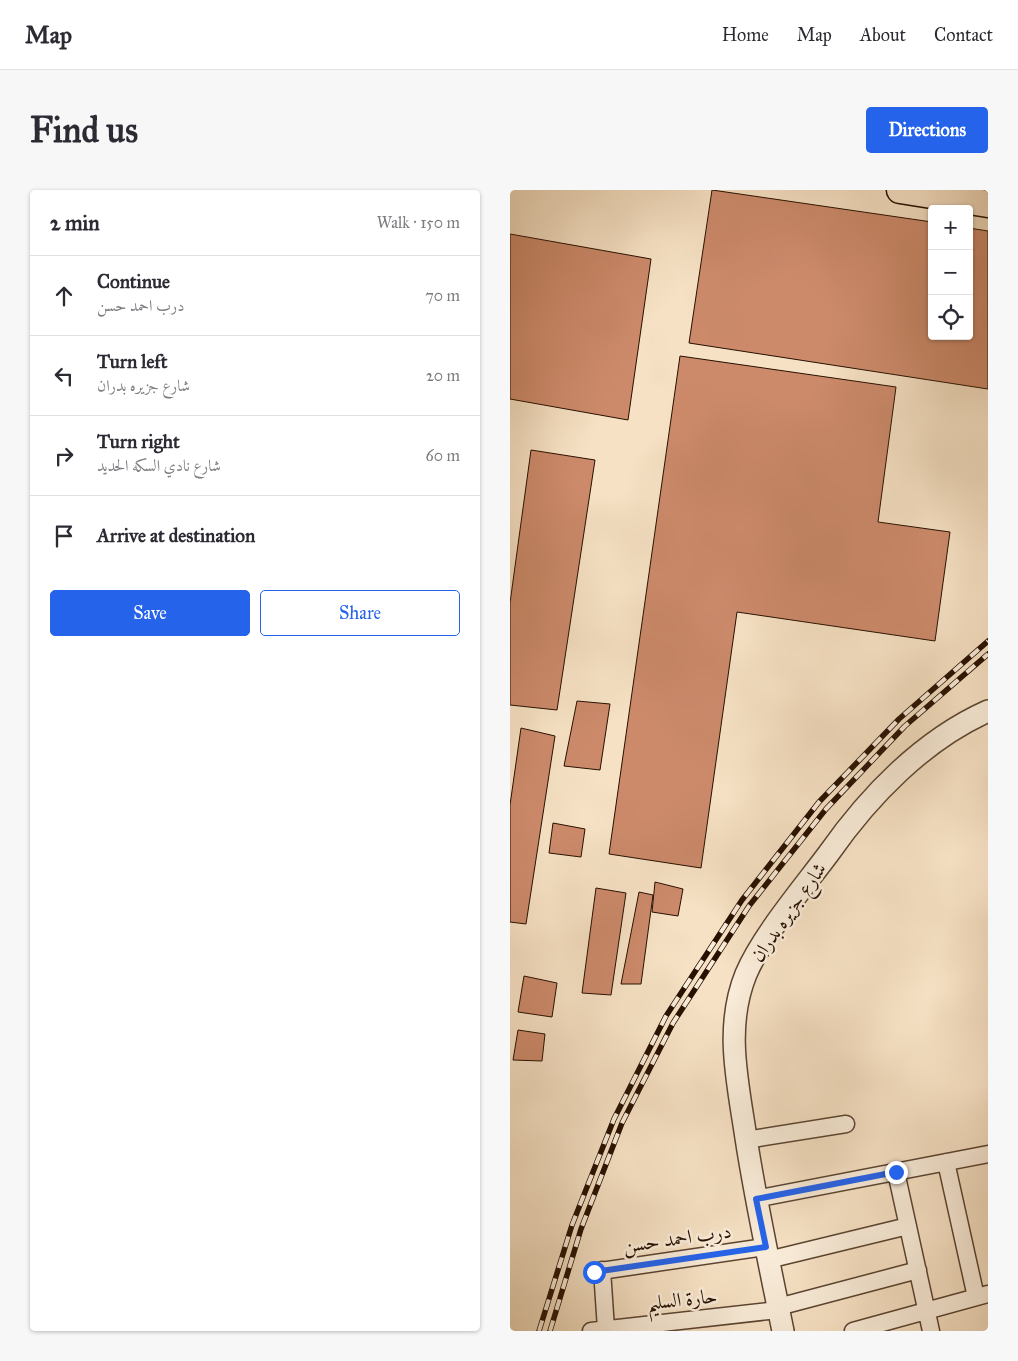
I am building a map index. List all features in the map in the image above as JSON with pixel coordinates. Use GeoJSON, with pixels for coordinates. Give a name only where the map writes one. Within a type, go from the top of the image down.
{"type":"FeatureCollection","features":[{"type":"Feature","properties":{"kind":"main road"},"geometry":{"type":"LineString","coordinates":[[900,190],[988,204]]}},
{"type":"Feature","properties":{"kind":"street","name":"شارع جزيره بدران"},"geometry":{"type":"LineString","coordinates":[[783,1331],[756,1199],[734,1060],[733,1031],[737,1002],[743,983],[760,948],[835,844],[880,791],[926,750],[988,712]]}},
{"type":"Feature","properties":{"kind":"street"},"geometry":{"type":"LineString","coordinates":[[746,1140],[846,1124]]}},
{"type":"Feature","properties":{"kind":"street"},"geometry":{"type":"LineString","coordinates":[[756,1199],[988,1154]]}},
{"type":"Feature","properties":{"kind":"street"},"geometry":{"type":"LineString","coordinates":[[853,1331],[982,1295],[946,1162]]}},
{"type":"Feature","properties":{"kind":"street"},"geometry":{"type":"LineString","coordinates":[[896,1172],[931,1331]]}},
{"type":"Feature","properties":{"kind":"street","name":"درب احمد حسن"},"geometry":{"type":"LineString","coordinates":[[610,1330],[598,1271],[767,1254],[908,1226]]}},
{"type":"Feature","properties":{"kind":"street","name":"حارة السليم"},"geometry":{"type":"LineString","coordinates":[[610,1330],[778,1308],[918,1270]]}},
{"type":"Feature","properties":{"kind":"building"},"geometry":{"type":"Polygon","coordinates":[[[712,190],[928,221],[928,340],[973,340],[973,229],[988,231],[988,389],[689,343],[712,190]]]}},
{"type":"Feature","properties":{"kind":"building"},"geometry":{"type":"Polygon","coordinates":[[[510,234],[651,259],[628,420],[510,399],[510,234]]]}},
{"type":"Feature","properties":{"kind":"building"},"geometry":{"type":"Polygon","coordinates":[[[680,356],[896,387],[878,522],[950,532],[935,641],[737,612],[701,868],[609,854],[680,356]]]}},
{"type":"Feature","properties":{"kind":"building"},"geometry":{"type":"Polygon","coordinates":[[[531,450],[595,460],[557,710],[510,705],[510,603],[531,450]]]}},
{"type":"Feature","properties":{"kind":"building"},"geometry":{"type":"Polygon","coordinates":[[[577,701],[610,704],[600,770],[564,766],[577,701]]]}},
{"type":"Feature","properties":{"kind":"building"},"geometry":{"type":"Polygon","coordinates":[[[521,728],[555,736],[526,924],[510,922],[510,805],[521,728]]]}},
{"type":"Feature","properties":{"kind":"building"},"geometry":{"type":"Polygon","coordinates":[[[553,823],[585,829],[581,857],[549,853],[553,823]]]}},
{"type":"Feature","properties":{"kind":"building"},"geometry":{"type":"Polygon","coordinates":[[[655,882],[683,889],[678,916],[652,912],[655,882]]]}},
{"type":"Feature","properties":{"kind":"building"},"geometry":{"type":"Polygon","coordinates":[[[596,888],[626,893],[611,995],[582,993],[596,888]]]}},
{"type":"Feature","properties":{"kind":"building"},"geometry":{"type":"Polygon","coordinates":[[[639,892],[653,895],[641,984],[621,984],[639,892]]]}},
{"type":"Feature","properties":{"kind":"building"},"geometry":{"type":"Polygon","coordinates":[[[524,976],[557,983],[552,1017],[518,1012],[524,976]]]}},
{"type":"Feature","properties":{"kind":"building"},"geometry":{"type":"Polygon","coordinates":[[[518,1030],[545,1034],[542,1061],[513,1060],[518,1030]]]}},
{"type":"Feature","properties":{"kind":"railway"},"geometry":{"type":"LineString","coordinates":[[539,1331],[572,1225],[614,1119],[666,1016],[742,900],[819,802],[899,719],[988,641]]}},
{"type":"Feature","properties":{"kind":"railway"},"geometry":{"type":"LineString","coordinates":[[550,1331],[581,1229],[622,1123],[673,1023],[749,906],[826,809],[905,726],[988,654]]}},
{"type":"Feature","properties":{"kind":"route"},"geometry":{"type":"LineString","coordinates":[[594,1272],[766,1247],[756,1199],[896,1172]]}}]}
